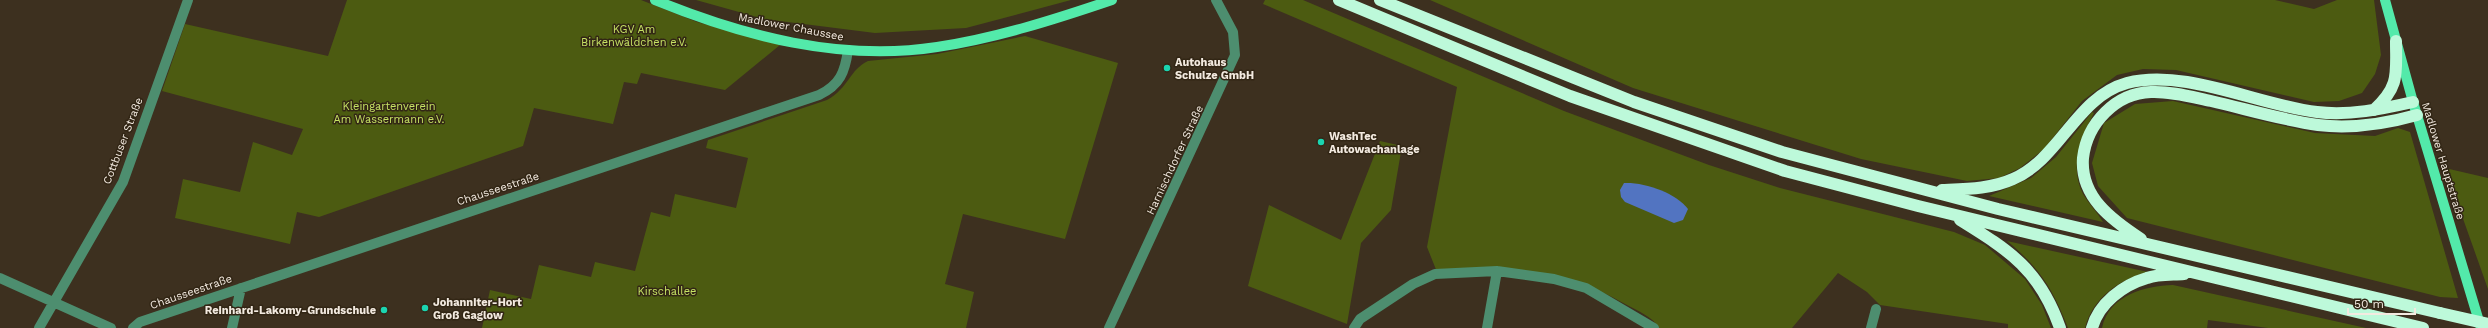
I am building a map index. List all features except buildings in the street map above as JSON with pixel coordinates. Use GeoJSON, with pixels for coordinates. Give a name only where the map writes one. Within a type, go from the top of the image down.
{"type":"FeatureCollection","features":[{"type":"Feature","properties":{"kind":"highway"},"geometry":{"type":"LineString","coordinates":[[1339,0],[1570,96],[1672,133],[1785,171],[1951,214],[2423,328]]}},
{"type":"Feature","properties":{"kind":"highway"},"geometry":{"type":"LineString","coordinates":[[1380,0],[1564,76],[1669,115],[1782,152],[1928,191],[2488,324]]}},
{"type":"Feature","properties":{"kind":"highway"},"geometry":{"type":"LineString","coordinates":[[2374,110],[2387,98],[2394,86],[2396,41]]}},
{"type":"Feature","properties":{"kind":"highway"},"geometry":{"type":"LineString","coordinates":[[1928,191],[1988,188],[2015,179],[2047,156],[2080,116],[2100,98],[2125,84],[2142,80],[2158,79],[2192,84],[2317,112],[2374,110],[2413,102]]}},
{"type":"Feature","properties":{"kind":"highway"},"geometry":{"type":"LineString","coordinates":[[2149,244],[2108,216],[2096,203],[2084,178],[2083,165],[2088,137],[2100,117],[2123,100],[2135,94],[2168,93],[2295,121],[2337,126],[2373,125],[2417,115]]}},
{"type":"Feature","properties":{"kind":"highway"},"geometry":{"type":"LineString","coordinates":[[1951,214],[2014,256],[2035,279],[2045,294],[2060,328]]}},
{"type":"Feature","properties":{"kind":"highway"},"geometry":{"type":"LineString","coordinates":[[2092,328],[2103,305],[2115,294],[2146,278],[2196,273]]}},
{"type":"Feature","properties":{"kind":"main road","name":"Madlower Chaussee"},"geometry":{"type":"LineString","coordinates":[[655,0],[700,18],[750,33],[822,47],[848,50],[901,50],[937,47],[1032,25],[1112,0]]}},
{"type":"Feature","properties":{"kind":"main road","name":"Madlower Hauptstraße"},"geometry":{"type":"LineString","coordinates":[[2385,0],[2413,102],[2480,328]]}},
{"type":"Feature","properties":{"kind":"street","name":"Cottbuser Straße"},"geometry":{"type":"LineString","coordinates":[[38,328],[123,182],[188,0]]}},
{"type":"Feature","properties":{"kind":"street","name":"Harnischdorfer Straße"},"geometry":{"type":"LineString","coordinates":[[1109,328],[1235,55],[1233,32],[1216,0]]}},
{"type":"Feature","properties":{"kind":"street","name":"Chausseestraße"},"geometry":{"type":"LineString","coordinates":[[133,328],[140,322],[820,95],[836,85],[842,77],[848,50]]}},
{"type":"Feature","properties":{"kind":"street"},"geometry":{"type":"LineString","coordinates":[[1487,328],[1497,271]]}},
{"type":"Feature","properties":{"kind":"street"},"geometry":{"type":"LineString","coordinates":[[1354,328],[1360,319],[1413,284],[1435,274],[1497,271],[1554,279],[1586,288],[1654,328]]}},
{"type":"Feature","properties":{"kind":"street"},"geometry":{"type":"LineString","coordinates":[[0,278],[110,328]]}},
{"type":"Feature","properties":{"kind":"street"},"geometry":{"type":"LineString","coordinates":[[232,328],[241,288]]}},
{"type":"Feature","properties":{"kind":"street"},"geometry":{"type":"LineString","coordinates":[[1871,328],[1876,308]]}},
{"type":"Feature","properties":{"kind":"green space"},"geometry":{"type":"Polygon","coordinates":[[[347,0],[641,0],[697,22],[780,45],[725,90],[641,73],[637,84],[624,82],[613,124],[534,108],[523,146],[319,217],[297,212],[290,244],[175,218],[183,179],[240,192],[253,142],[292,155],[303,129],[162,91],[185,24],[328,56],[347,0]]]}},
{"type":"Feature","properties":{"kind":"green space"},"geometry":{"type":"Polygon","coordinates":[[[696,0],[1071,0],[966,28],[875,33],[764,19],[696,0]]]}},
{"type":"Feature","properties":{"kind":"green space"},"geometry":{"type":"Polygon","coordinates":[[[1265,0],[1303,0],[1564,111],[1709,165],[1780,188],[1954,232],[1985,245],[2025,279],[2042,305],[2051,328],[2008,328],[2008,324],[1880,305],[1867,292],[1838,273],[1792,328],[1659,328],[1645,315],[1603,292],[1557,276],[1535,272],[1489,269],[1437,272],[1427,247],[1457,87],[1263,4],[1265,0]]]}},
{"type":"Feature","properties":{"kind":"green space"},"geometry":{"type":"Polygon","coordinates":[[[1430,0],[2275,0],[2314,9],[2337,0],[2374,0],[2381,55],[2375,74],[2362,93],[2339,101],[2314,102],[2176,70],[2143,69],[2117,75],[2082,101],[2044,149],[2020,168],[1999,178],[1967,181],[1861,159],[1633,88],[1430,0]]]}},
{"type":"Feature","properties":{"kind":"green space","name":"Kirschallee"},"geometry":{"type":"Polygon","coordinates":[[[1025,36],[1118,63],[1065,239],[963,214],[945,284],[974,292],[966,328],[482,328],[490,290],[531,299],[539,265],[591,277],[595,262],[635,271],[651,212],[670,217],[675,194],[736,208],[748,158],[706,148],[708,140],[827,100],[840,90],[857,69],[868,61],[937,54],[1025,36]]]}},
{"type":"Feature","properties":{"kind":"green space"},"geometry":{"type":"Polygon","coordinates":[[[2173,101],[2315,133],[2375,136],[2398,128],[2410,132],[2458,298],[2440,297],[2127,218],[2098,186],[2092,163],[2104,123],[2135,104],[2173,101]]]}},
{"type":"Feature","properties":{"kind":"green space"},"geometry":{"type":"Polygon","coordinates":[[[2092,112],[2094,113],[2078,152],[2077,173],[2083,194],[2103,222],[1989,196],[2031,178],[2056,157],[2092,112]]]}},
{"type":"Feature","properties":{"kind":"green space"},"geometry":{"type":"Polygon","coordinates":[[[1380,141],[1402,146],[1391,210],[1361,243],[1347,324],[1248,286],[1269,205],[1341,240],[1380,141]]]}},
{"type":"Feature","properties":{"kind":"green space"},"geometry":{"type":"Polygon","coordinates":[[[2445,168],[2488,178],[2488,289],[2445,168]]]}},
{"type":"Feature","properties":{"kind":"green space"},"geometry":{"type":"Polygon","coordinates":[[[2007,241],[2148,272],[2137,275],[2117,285],[2109,291],[2094,307],[2085,328],[2068,328],[2051,290],[2037,270],[2007,241]]]}},
{"type":"Feature","properties":{"kind":"green space"},"geometry":{"type":"Polygon","coordinates":[[[2173,285],[2366,328],[2268,328],[2208,320],[2207,328],[2102,328],[2106,317],[2120,300],[2140,290],[2173,285]]]}},
{"type":"Feature","properties":{"kind":"water"},"geometry":{"type":"Polygon","coordinates":[[[1624,183],[1641,184],[1668,193],[1676,198],[1688,209],[1683,220],[1674,223],[1625,202],[1621,197],[1620,190],[1624,183]]]}},
{"type":"Feature","properties":{"kind":"place","name":"Autohaus Schulze GmbH"},"geometry":{"type":"Point","coordinates":[1167,68]}},
{"type":"Feature","properties":{"kind":"place","name":"WashTec Autowachanlage"},"geometry":{"type":"Point","coordinates":[1321,142]}},
{"type":"Feature","properties":{"kind":"place","name":"Johanniter-Hort Groß Gaglow"},"geometry":{"type":"Point","coordinates":[425,308]}},
{"type":"Feature","properties":{"kind":"place","name":"Reinhard-Lakomy-Grundschule"},"geometry":{"type":"Point","coordinates":[384,310]}},
{"type":"Feature","properties":{"kind":"park label","name":"KGV Am Birkenwäldchen e.V."},"geometry":{"type":"Point","coordinates":[634,35]}},
{"type":"Feature","properties":{"kind":"park label","name":"Kleingartenverein Am Wassermann e.V."},"geometry":{"type":"Point","coordinates":[389,112]}}]}
